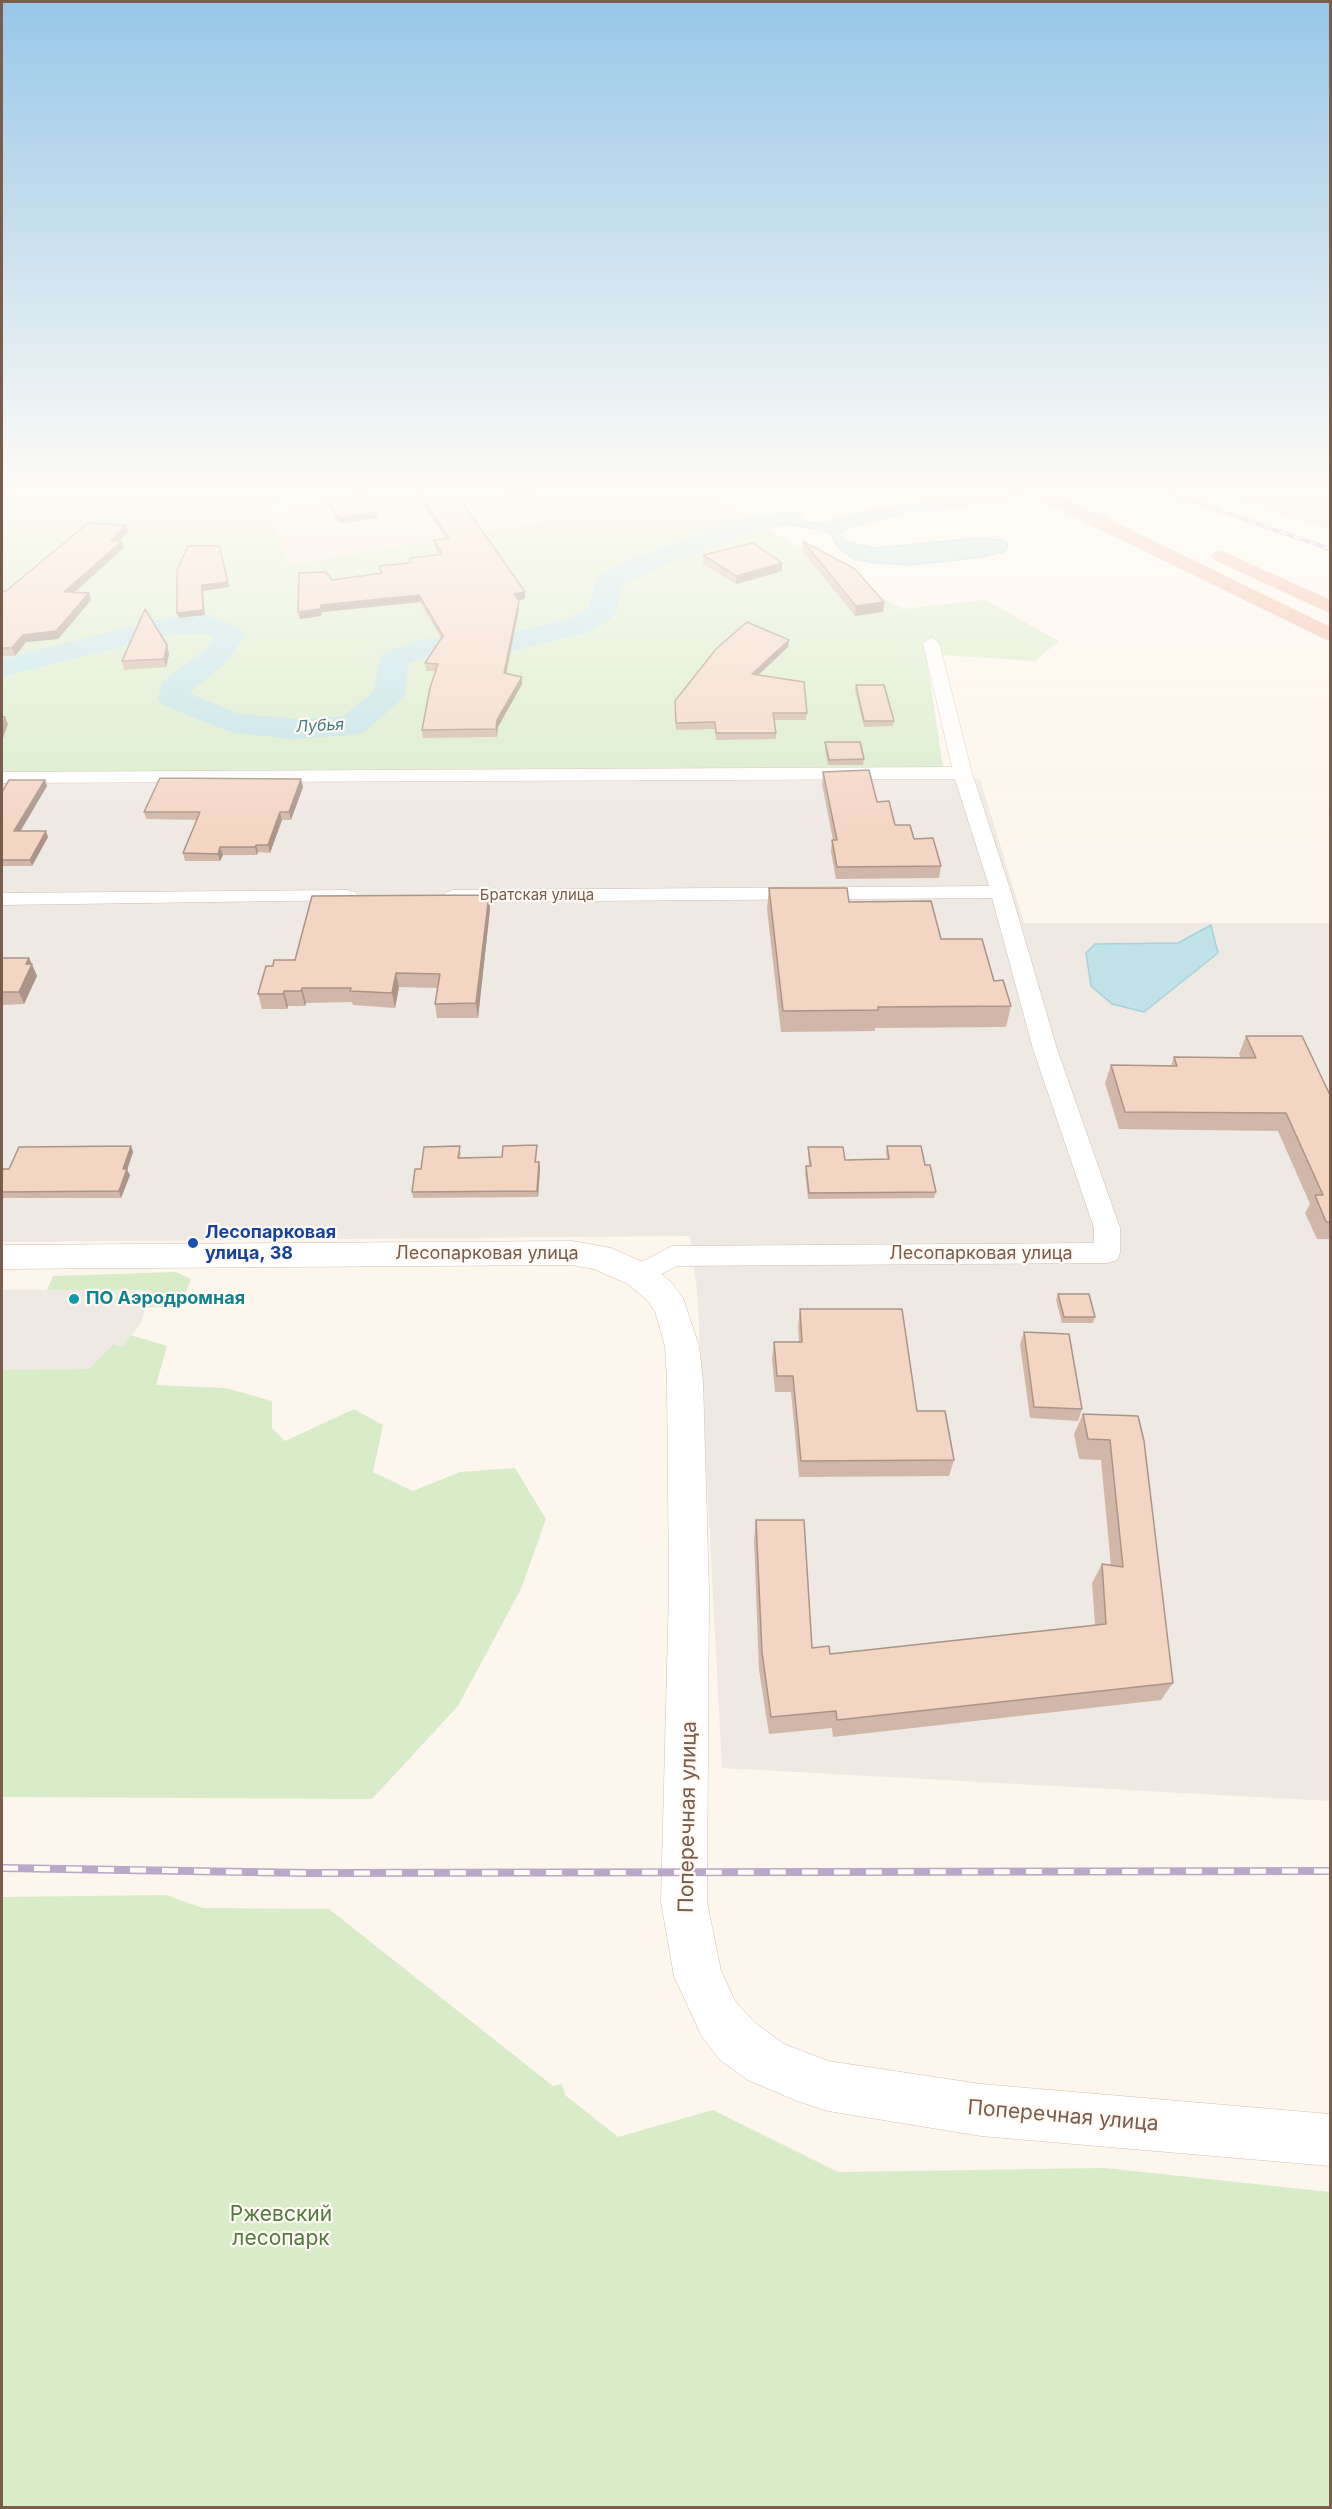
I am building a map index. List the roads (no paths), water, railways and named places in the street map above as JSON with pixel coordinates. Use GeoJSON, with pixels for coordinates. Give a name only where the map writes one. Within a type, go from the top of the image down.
{"type":"FeatureCollection","features":[{"type":"Feature","properties":{"kind":"highway"},"geometry":{"type":"LineString","coordinates":[[1273,606],[1330,634]]}},
{"type":"Feature","properties":{"kind":"street"},"geometry":{"type":"LineString","coordinates":[[931,643],[963,773],[1001,892]]}},
{"type":"Feature","properties":{"kind":"street"},"geometry":{"type":"LineString","coordinates":[[2,778],[963,773]]}},
{"type":"Feature","properties":{"kind":"street","name":"Братская улица"},"geometry":{"type":"LineString","coordinates":[[428,896],[1001,892]]}},
{"type":"Feature","properties":{"kind":"street","name":"Лесопарковая улица"},"geometry":{"type":"LineString","coordinates":[[2,1257],[572,1252],[599,1257],[640,1275],[672,1256],[1107,1253],[1107,1228],[1045,1049],[1001,892]]}},
{"type":"Feature","properties":{"kind":"street"},"geometry":{"type":"LineString","coordinates":[[2,899],[369,896]]}},
{"type":"Feature","properties":{"kind":"street","name":"Поперечная улица"},"geometry":{"type":"LineString","coordinates":[[640,1275],[659,1291],[671,1308],[682,1346],[686,1381],[689,1590],[684,1902],[688,1938],[698,1976],[718,2018],[737,2041],[766,2061],[797,2076],[828,2086],[981,2110],[1330,2140]]}},
{"type":"Feature","properties":{"kind":"water"},"geometry":{"type":"Polygon","coordinates":[[[1211,925],[1218,953],[1144,1012],[1112,1004],[1091,986],[1086,953],[1095,944],[1178,943],[1211,925]]]}},
{"type":"Feature","properties":{"kind":"waterway","name":"Лубья"},"geometry":{"type":"LineString","coordinates":[[2,668],[170,626],[208,624],[230,634],[217,655],[177,686],[174,698],[230,722],[292,729],[353,725],[389,694],[395,658],[422,648],[494,646],[576,627],[602,612],[603,606]]}},
{"type":"Feature","properties":{"kind":"railway"},"geometry":{"type":"LineString","coordinates":[[2,1868],[310,1873],[1330,1871]]}},
{"type":"Feature","properties":{"kind":"place","name":"Лесопарковая улица, 38"},"geometry":{"type":"Point","coordinates":[193,1243]}},
{"type":"Feature","properties":{"kind":"place","name":"ПО Аэродромная"},"geometry":{"type":"Point","coordinates":[74,1299]}},
{"type":"Feature","properties":{"kind":"park label","name":"Ржевский лесопарк"},"geometry":{"type":"Point","coordinates":[281,2227]}}]}
